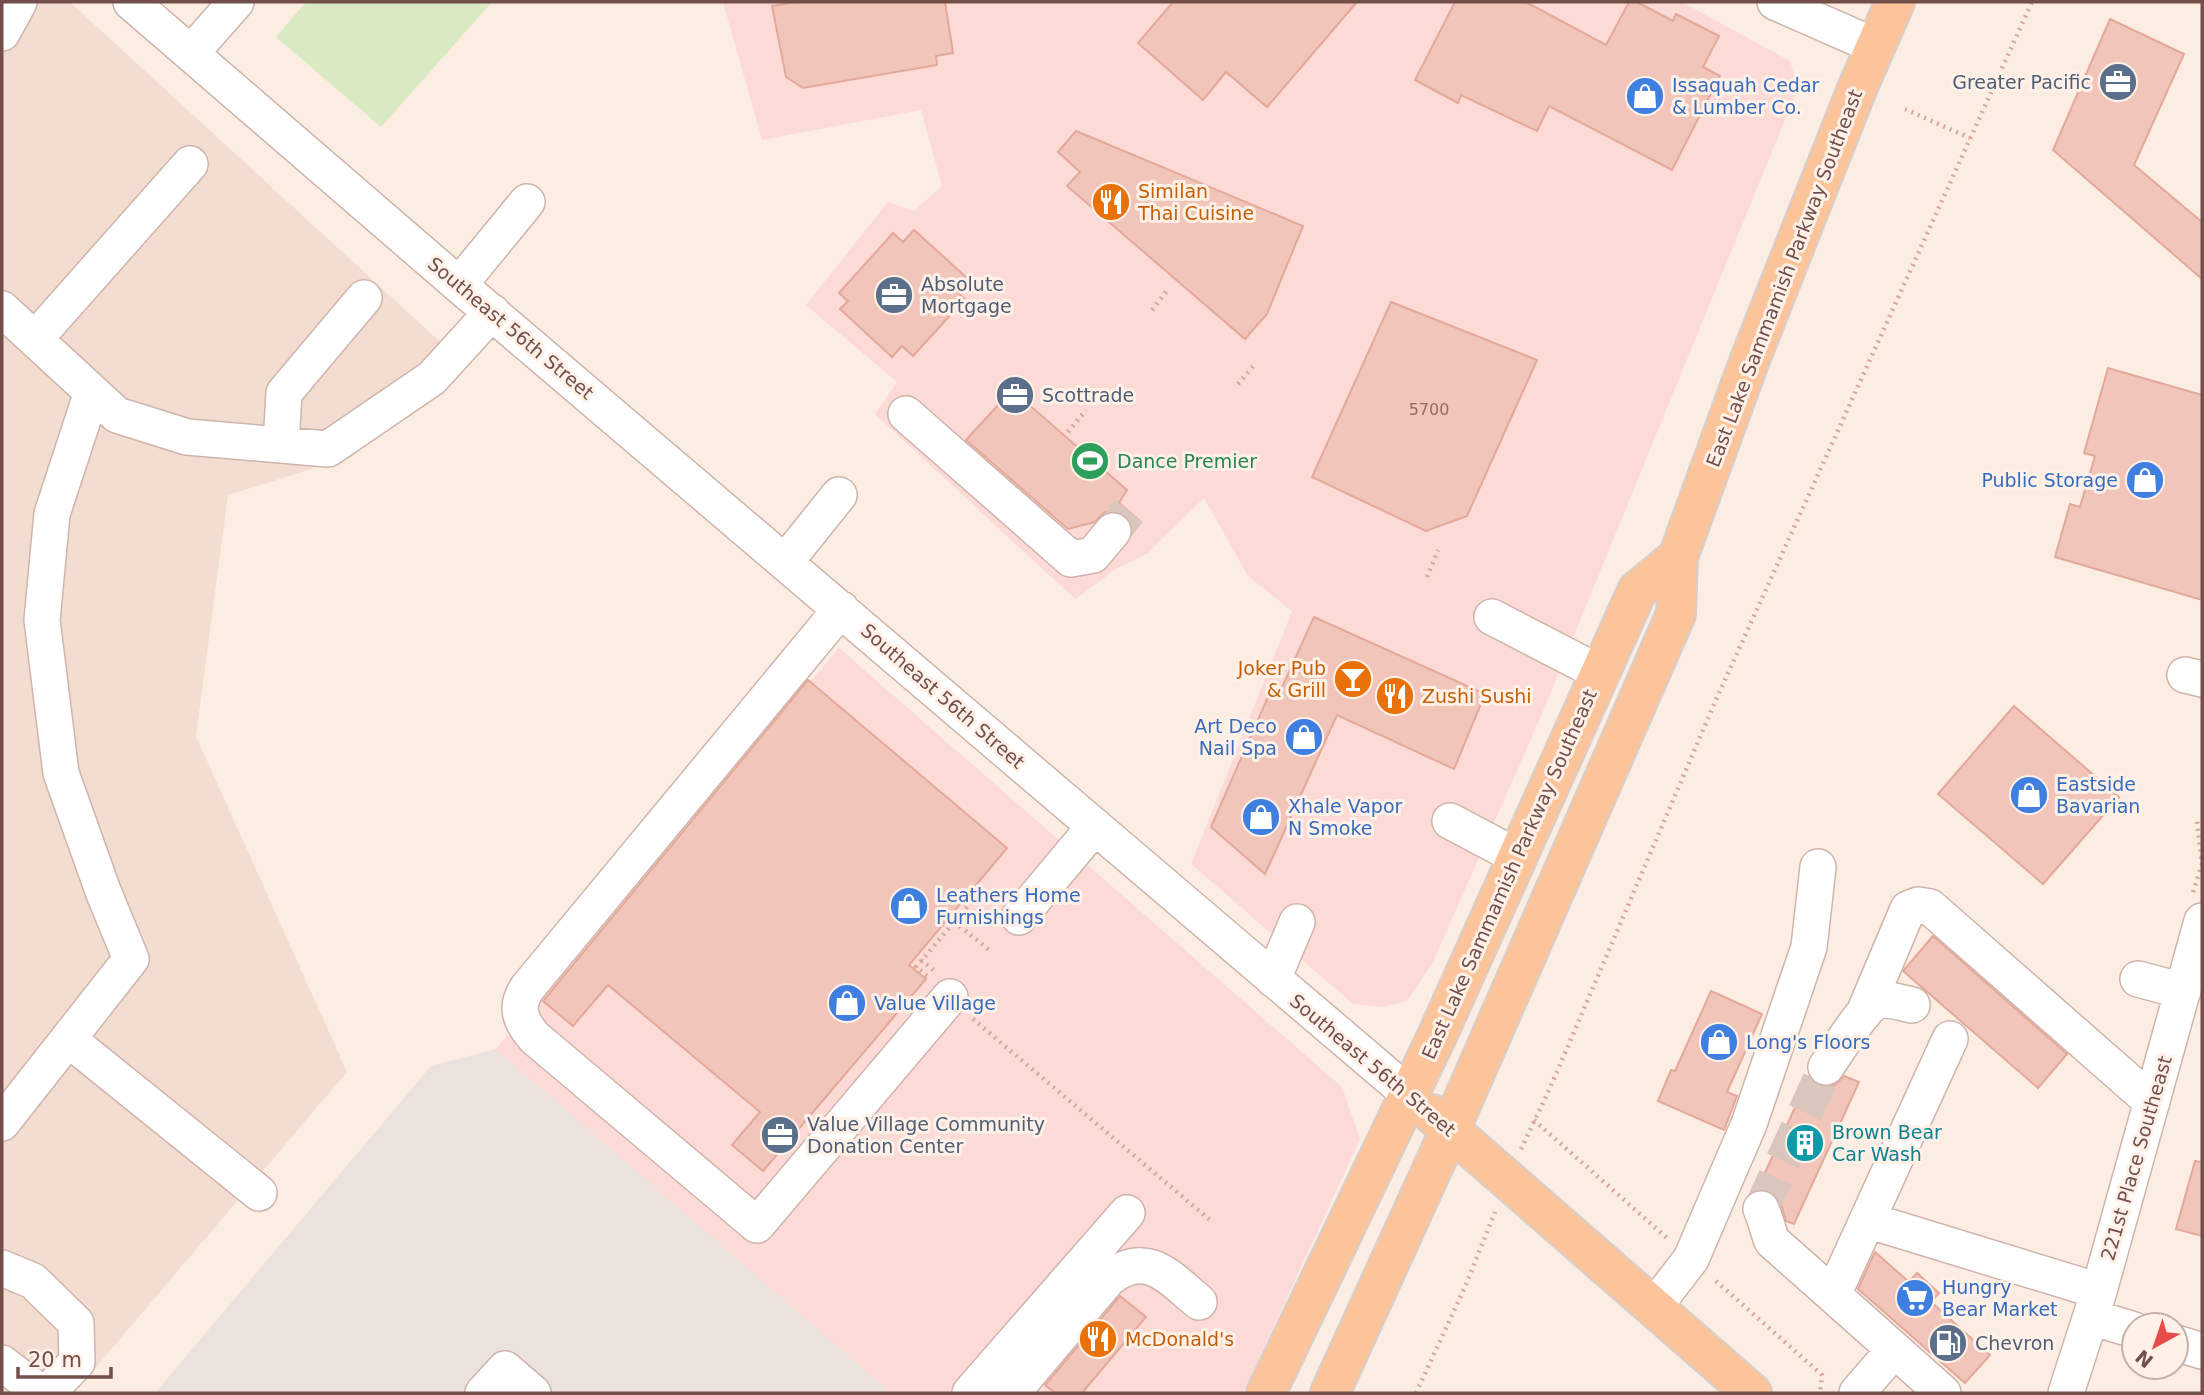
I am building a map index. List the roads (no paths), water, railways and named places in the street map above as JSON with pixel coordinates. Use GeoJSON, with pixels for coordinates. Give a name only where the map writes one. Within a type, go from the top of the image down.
{"type":"FeatureCollection","features":[{"type":"Feature","properties":{"kind":"main road","name":"East Lake Sammamish Parkway Southeast"},"geometry":{"type":"LineString","coordinates":[[1330,1393],[1450,1130],[1676,614],[1678,557],[1749,362],[1895,2]]}},
{"type":"Feature","properties":{"kind":"main road","name":"East Lake Sammamish Parkway Southeast"},"geometry":{"type":"LineString","coordinates":[[1266,1393],[1409,1094],[1637,591],[1678,557]]}},
{"type":"Feature","properties":{"kind":"main road","name":"Southeast 56th Street"},"geometry":{"type":"LineString","coordinates":[[1409,1094],[1752,1393]]}},
{"type":"Feature","properties":{"kind":"street"},"geometry":{"type":"LineString","coordinates":[[2,33],[19,2]]}},
{"type":"Feature","properties":{"kind":"street","name":"Southeast 56th Street"},"geometry":{"type":"LineString","coordinates":[[131,2],[1409,1094]]}},
{"type":"Feature","properties":{"kind":"street"},"geometry":{"type":"LineString","coordinates":[[191,53],[236,2]]}},
{"type":"Feature","properties":{"kind":"street"},"geometry":{"type":"LineString","coordinates":[[1775,2],[1875,47]]}},
{"type":"Feature","properties":{"kind":"street"},"geometry":{"type":"LineString","coordinates":[[34,339],[190,164]]}},
{"type":"Feature","properties":{"kind":"street"},"geometry":{"type":"LineString","coordinates":[[459,285],[527,202]]}},
{"type":"Feature","properties":{"kind":"street"},"geometry":{"type":"LineString","coordinates":[[281,445],[284,393],[364,298]]}},
{"type":"Feature","properties":{"kind":"street"},"geometry":{"type":"LineString","coordinates":[[2,309],[117,415],[187,437],[328,449],[432,377],[492,312]]}},
{"type":"Feature","properties":{"kind":"street"},"geometry":{"type":"LineString","coordinates":[[2,1123],[131,959],[103,891],[61,773],[42,620],[52,514],[92,392]]}},
{"type":"Feature","properties":{"kind":"street"},"geometry":{"type":"LineString","coordinates":[[906,414],[1071,559],[1093,555],[1113,531]]}},
{"type":"Feature","properties":{"kind":"street"},"geometry":{"type":"LineString","coordinates":[[786,561],[839,495]]}},
{"type":"Feature","properties":{"kind":"street"},"geometry":{"type":"LineString","coordinates":[[841,609],[528,986],[519,1010],[525,1027],[535,1038],[757,1225],[960,1007]]}},
{"type":"Feature","properties":{"kind":"street"},"geometry":{"type":"LineString","coordinates":[[1492,617],[1600,673]]}},
{"type":"Feature","properties":{"kind":"street"},"geometry":{"type":"LineString","coordinates":[[1450,821],[1518,857]]}},
{"type":"Feature","properties":{"kind":"street"},"geometry":{"type":"LineString","coordinates":[[1019,917],[1095,827]]}},
{"type":"Feature","properties":{"kind":"street"},"geometry":{"type":"LineString","coordinates":[[1654,1307],[1691,1259],[1749,1124],[1809,947],[1818,867]]}},
{"type":"Feature","properties":{"kind":"street"},"geometry":{"type":"LineString","coordinates":[[1864,1013],[1908,909],[1918,905],[1930,907],[2152,1102]]}},
{"type":"Feature","properties":{"kind":"street","name":"221st Place Southeast"},"geometry":{"type":"LineString","coordinates":[[2066,1393],[2095,1304],[2152,1102],[2183,991],[2199,921]]}},
{"type":"Feature","properties":{"kind":"street"},"geometry":{"type":"LineString","coordinates":[[1273,979],[1297,922]]}},
{"type":"Feature","properties":{"kind":"street"},"geometry":{"type":"LineString","coordinates":[[2138,978],[2183,991]]}},
{"type":"Feature","properties":{"kind":"street"},"geometry":{"type":"LineString","coordinates":[[1826,1067],[1864,1013],[1877,1001],[1892,1000],[1912,1005]]}},
{"type":"Feature","properties":{"kind":"street"},"geometry":{"type":"LineString","coordinates":[[68,1039],[259,1193]]}},
{"type":"Feature","properties":{"kind":"street"},"geometry":{"type":"LineString","coordinates":[[1833,1295],[1950,1039]]}},
{"type":"Feature","properties":{"kind":"street"},"geometry":{"type":"LineString","coordinates":[[1761,1209],[1772,1241],[1943,1393]]}},
{"type":"Feature","properties":{"kind":"street"},"geometry":{"type":"LineString","coordinates":[[970,1393],[1127,1213]]}},
{"type":"Feature","properties":{"kind":"street"},"geometry":{"type":"LineString","coordinates":[[1867,1220],[2095,1304],[2120,1321]]}},
{"type":"Feature","properties":{"kind":"street"},"geometry":{"type":"LineString","coordinates":[[1012,1393],[1109,1278],[1121,1269],[1136,1264],[1149,1266],[1177,1283],[1199,1302]]}},
{"type":"Feature","properties":{"kind":"street"},"geometry":{"type":"LineString","coordinates":[[2,1269],[33,1282],[76,1324],[77,1362],[47,1393]]}},
{"type":"Feature","properties":{"kind":"street"},"geometry":{"type":"LineString","coordinates":[[1857,1393],[1895,1350]]}},
{"type":"Feature","properties":{"kind":"street"},"geometry":{"type":"LineString","coordinates":[[2,1363],[41,1393]]}},
{"type":"Feature","properties":{"kind":"street"},"geometry":{"type":"LineString","coordinates":[[483,1393],[505,1369],[533,1393]]}},
{"type":"Feature","properties":{"kind":"tunnel"},"geometry":{"type":"LineString","coordinates":[[1113,531],[1129,511]]}},
{"type":"Feature","properties":{"kind":"tunnel"},"geometry":{"type":"LineString","coordinates":[[1761,1209],[1826,1067]]}},
{"type":"Feature","properties":{"kind":"place","name":"Greater Pacific"},"geometry":{"type":"Point","coordinates":[2118,82]}},
{"type":"Feature","properties":{"kind":"place","name":"Issaquah Cedar & Lumber Co."},"geometry":{"type":"Point","coordinates":[1645,96]}},
{"type":"Feature","properties":{"kind":"place","name":"Similan Thai Cuisine"},"geometry":{"type":"Point","coordinates":[1111,202]}},
{"type":"Feature","properties":{"kind":"place","name":"Absolute Mortgage"},"geometry":{"type":"Point","coordinates":[894,295]}},
{"type":"Feature","properties":{"kind":"place","name":"Scottrade"},"geometry":{"type":"Point","coordinates":[1015,395]}},
{"type":"Feature","properties":{"kind":"place","name":"Dance Premier"},"geometry":{"type":"Point","coordinates":[1090,461]}},
{"type":"Feature","properties":{"kind":"place","name":"Public Storage"},"geometry":{"type":"Point","coordinates":[2145,480]}},
{"type":"Feature","properties":{"kind":"place","name":"Joker Pub & Grill"},"geometry":{"type":"Point","coordinates":[1353,679]}},
{"type":"Feature","properties":{"kind":"place","name":"Zushi Sushi"},"geometry":{"type":"Point","coordinates":[1395,696]}},
{"type":"Feature","properties":{"kind":"place","name":"Art Deco Nail Spa"},"geometry":{"type":"Point","coordinates":[1304,737]}},
{"type":"Feature","properties":{"kind":"place","name":"Eastside Bavarian"},"geometry":{"type":"Point","coordinates":[2029,795]}},
{"type":"Feature","properties":{"kind":"place","name":"Xhale Vapor N Smoke"},"geometry":{"type":"Point","coordinates":[1261,817]}},
{"type":"Feature","properties":{"kind":"place","name":"Leathers Home Furnishings"},"geometry":{"type":"Point","coordinates":[909,906]}},
{"type":"Feature","properties":{"kind":"place","name":"Value Village"},"geometry":{"type":"Point","coordinates":[847,1003]}},
{"type":"Feature","properties":{"kind":"place","name":"Long's Floors"},"geometry":{"type":"Point","coordinates":[1719,1042]}},
{"type":"Feature","properties":{"kind":"place","name":"Value Village Community Donation Center"},"geometry":{"type":"Point","coordinates":[780,1135]}},
{"type":"Feature","properties":{"kind":"place","name":"Brown Bear Car Wash"},"geometry":{"type":"Point","coordinates":[1805,1143]}},
{"type":"Feature","properties":{"kind":"place","name":"Hungry Bear Market"},"geometry":{"type":"Point","coordinates":[1915,1298]}},
{"type":"Feature","properties":{"kind":"place","name":"McDonald's"},"geometry":{"type":"Point","coordinates":[1098,1339]}},
{"type":"Feature","properties":{"kind":"place","name":"Chevron"},"geometry":{"type":"Point","coordinates":[1948,1343]}}]}
